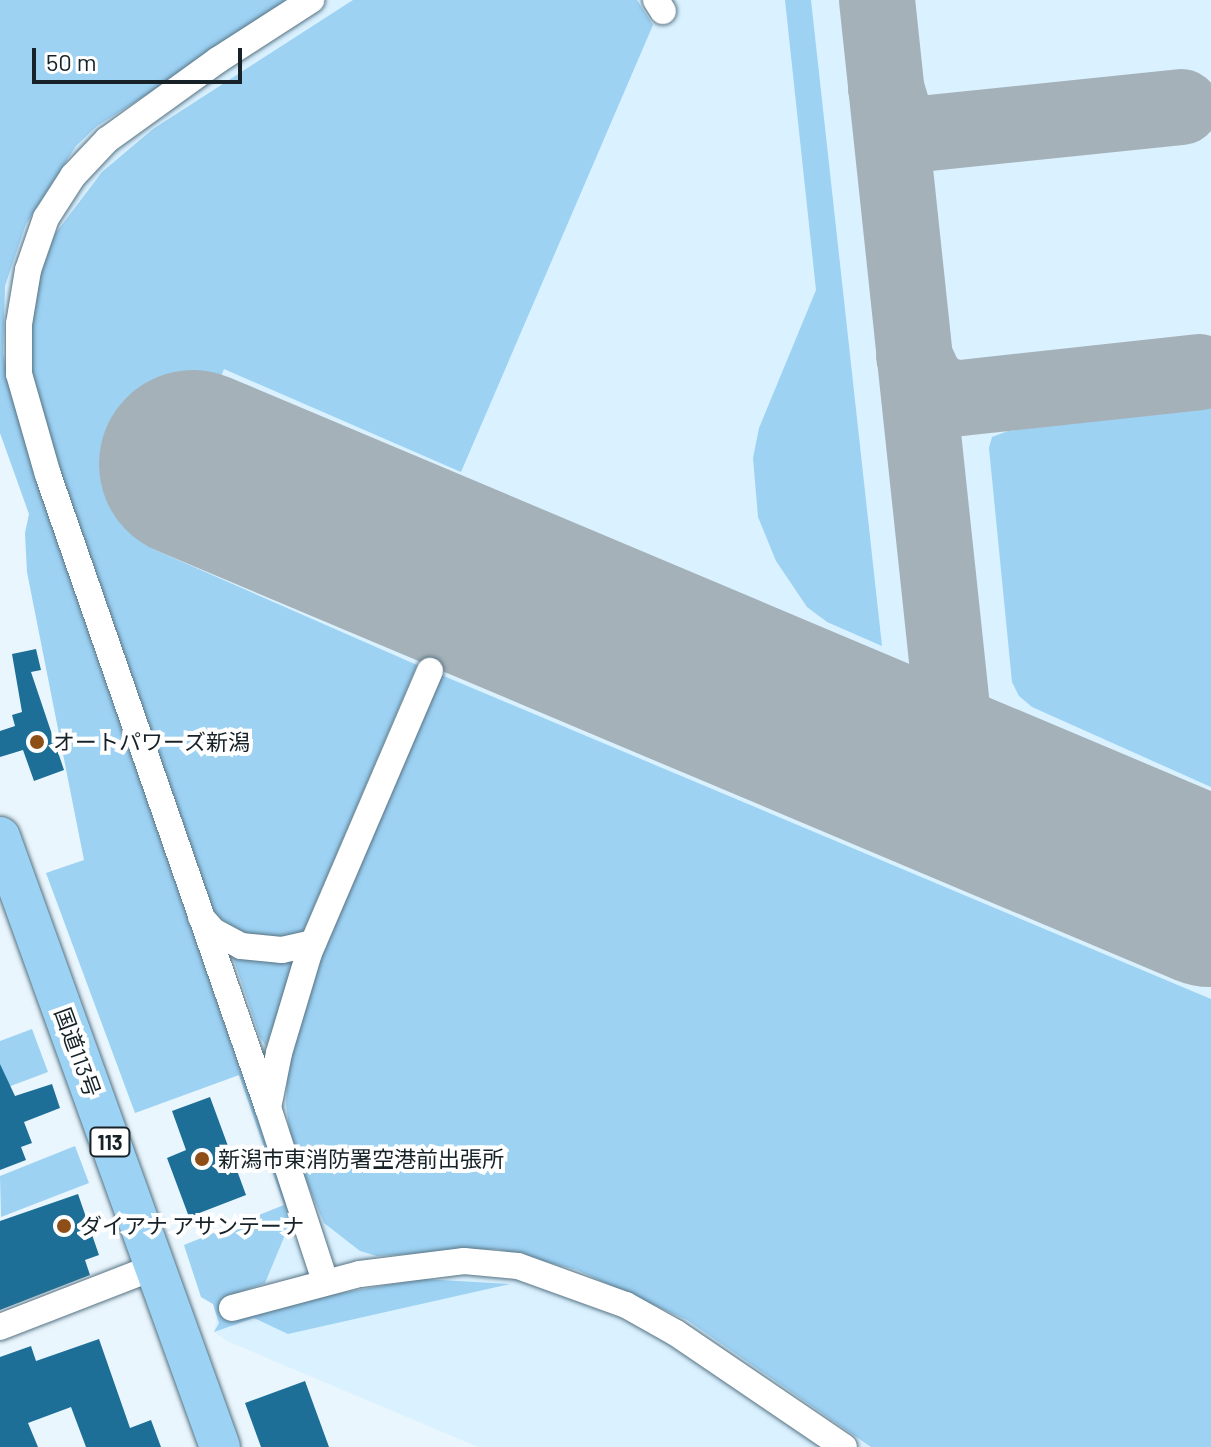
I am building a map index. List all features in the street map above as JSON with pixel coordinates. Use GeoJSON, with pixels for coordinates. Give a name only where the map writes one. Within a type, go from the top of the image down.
{"type":"FeatureCollection","features":[{"type":"Feature","properties":{"kind":"highway","name":"国道113号"},"geometry":{"type":"LineString","coordinates":[[0,837],[220,1447]]}},
{"type":"Feature","properties":{"kind":"street"},"geometry":{"type":"LineString","coordinates":[[311,0],[218,60],[107,140],[73,176],[46,218],[28,270],[19,324],[19,374],[32,425],[325,1281]]}},
{"type":"Feature","properties":{"kind":"street"},"geometry":{"type":"LineString","coordinates":[[268,1108],[279,1053],[313,943],[430,671]]}},
{"type":"Feature","properties":{"kind":"street"},"geometry":{"type":"LineString","coordinates":[[199,915],[213,931],[241,946],[282,950],[313,943]]}},
{"type":"Feature","properties":{"kind":"street"},"geometry":{"type":"LineString","coordinates":[[232,1308],[325,1281],[464,1261],[518,1266],[626,1305],[676,1333],[844,1447]]}},
{"type":"Feature","properties":{"kind":"street"},"geometry":{"type":"LineString","coordinates":[[0,1327],[155,1267]]}},
{"type":"Feature","properties":{"kind":"shaded area"},"geometry":{"type":"Polygon","coordinates":[[[0,0],[1211,0],[1211,1447],[478,1447],[227,1341],[214,1332],[217,1316],[213,1304],[201,1297],[184,1245],[284,1205],[239,1075],[135,1113],[46,873],[84,860],[27,572],[25,533],[29,514],[0,433],[0,0]]]}},
{"type":"Feature","properties":{"kind":"shaded area"},"geometry":{"type":"Polygon","coordinates":[[[0,0],[298,0],[97,126],[76,146],[26,224],[5,286],[3,354],[34,474],[295,1211],[265,1283],[226,1297],[233,1318],[271,1305],[422,1279],[510,1284],[288,1334],[254,1318],[214,1332],[219,1323],[213,1304],[201,1297],[184,1245],[284,1205],[239,1075],[135,1113],[46,873],[84,860],[27,572],[25,533],[29,514],[0,433],[0,0]]]}},
{"type":"Feature","properties":{"kind":"shaded area"},"geometry":{"type":"Polygon","coordinates":[[[353,0],[637,0],[653,25],[461,472],[224,369],[153,549],[417,665],[301,937],[280,939],[244,934],[216,916],[202,900],[45,426],[33,384],[30,335],[40,276],[55,234],[102,172],[153,129],[353,0]]]}},
{"type":"Feature","properties":{"kind":"shaded area"},"geometry":{"type":"Polygon","coordinates":[[[785,0],[811,0],[882,646],[827,622],[807,607],[776,561],[758,517],[753,458],[759,428],[816,290],[785,0]]]}},
{"type":"Feature","properties":{"kind":"shaded area"},"geometry":{"type":"Polygon","coordinates":[[[1211,406],[1211,787],[1032,707],[1019,696],[1012,682],[989,448],[992,437],[1008,431],[1211,406]]]}},
{"type":"Feature","properties":{"kind":"shaded area"},"geometry":{"type":"Polygon","coordinates":[[[439,674],[1211,999],[1211,1447],[871,1447],[687,1320],[577,1270],[497,1249],[377,1256],[360,1251],[324,1223],[292,1148],[286,1105],[288,1060],[322,951],[439,674]]]}},
{"type":"Feature","properties":{"kind":"shaded area"},"geometry":{"type":"Polygon","coordinates":[[[231,951],[265,961],[299,959],[266,1046],[260,1037],[231,951]]]}},
{"type":"Feature","properties":{"kind":"shaded area"},"geometry":{"type":"Polygon","coordinates":[[[32,1029],[48,1072],[0,1090],[0,1041],[32,1029]]]}},
{"type":"Feature","properties":{"kind":"shaded area"},"geometry":{"type":"Polygon","coordinates":[[[75,1146],[89,1183],[1,1217],[0,1176],[75,1146]]]}},
{"type":"Feature","properties":{"kind":"building"},"geometry":{"type":"Polygon","coordinates":[[[36,649],[41,670],[31,672],[64,770],[34,781],[23,750],[0,757],[0,731],[15,726],[12,715],[22,712],[12,654],[36,649]]]}},
{"type":"Feature","properties":{"kind":"building"},"geometry":{"type":"Polygon","coordinates":[[[0,1064],[15,1096],[52,1084],[60,1108],[24,1122],[32,1143],[21,1147],[26,1160],[0,1170],[0,1064]]]}},
{"type":"Feature","properties":{"kind":"building"},"geometry":{"type":"Polygon","coordinates":[[[210,1097],[246,1195],[189,1217],[167,1158],[186,1150],[172,1111],[210,1097]]]}},
{"type":"Feature","properties":{"kind":"building"},"geometry":{"type":"Polygon","coordinates":[[[78,1194],[99,1255],[85,1260],[90,1275],[0,1310],[0,1221],[78,1194]]]}},
{"type":"Feature","properties":{"kind":"building"},"geometry":{"type":"Polygon","coordinates":[[[99,1339],[130,1428],[151,1420],[161,1447],[86,1447],[71,1407],[28,1423],[38,1447],[0,1447],[0,1357],[31,1346],[36,1361],[99,1339]]]}},
{"type":"Feature","properties":{"kind":"building"},"geometry":{"type":"Polygon","coordinates":[[[305,1381],[329,1447],[261,1447],[245,1403],[305,1381]]]}},
{"type":"Feature","properties":{"kind":"taxiway"},"geometry":{"type":"LineString","coordinates":[[877,0],[956,745],[975,781],[1052,829]]}},
{"type":"Feature","properties":{"kind":"taxiway"},"geometry":{"type":"LineString","coordinates":[[886,88],[894,115],[905,128],[920,134],[1182,107]]}},
{"type":"Feature","properties":{"kind":"taxiway"},"geometry":{"type":"LineString","coordinates":[[914,356],[928,386],[952,399],[1200,372]]}},
{"type":"Feature","properties":{"kind":"runway"},"geometry":{"type":"LineString","coordinates":[[193,464],[1211,893]]}},
{"type":"Feature","properties":{"kind":"place","name":"オートパワーズ新潟"},"geometry":{"type":"Point","coordinates":[37,742]}},
{"type":"Feature","properties":{"kind":"place","name":"新潟市東消防署空港前出張所"},"geometry":{"type":"Point","coordinates":[202,1159]}},
{"type":"Feature","properties":{"kind":"place","name":"ダイアナ アサンテーナ"},"geometry":{"type":"Point","coordinates":[64,1226]}}]}
